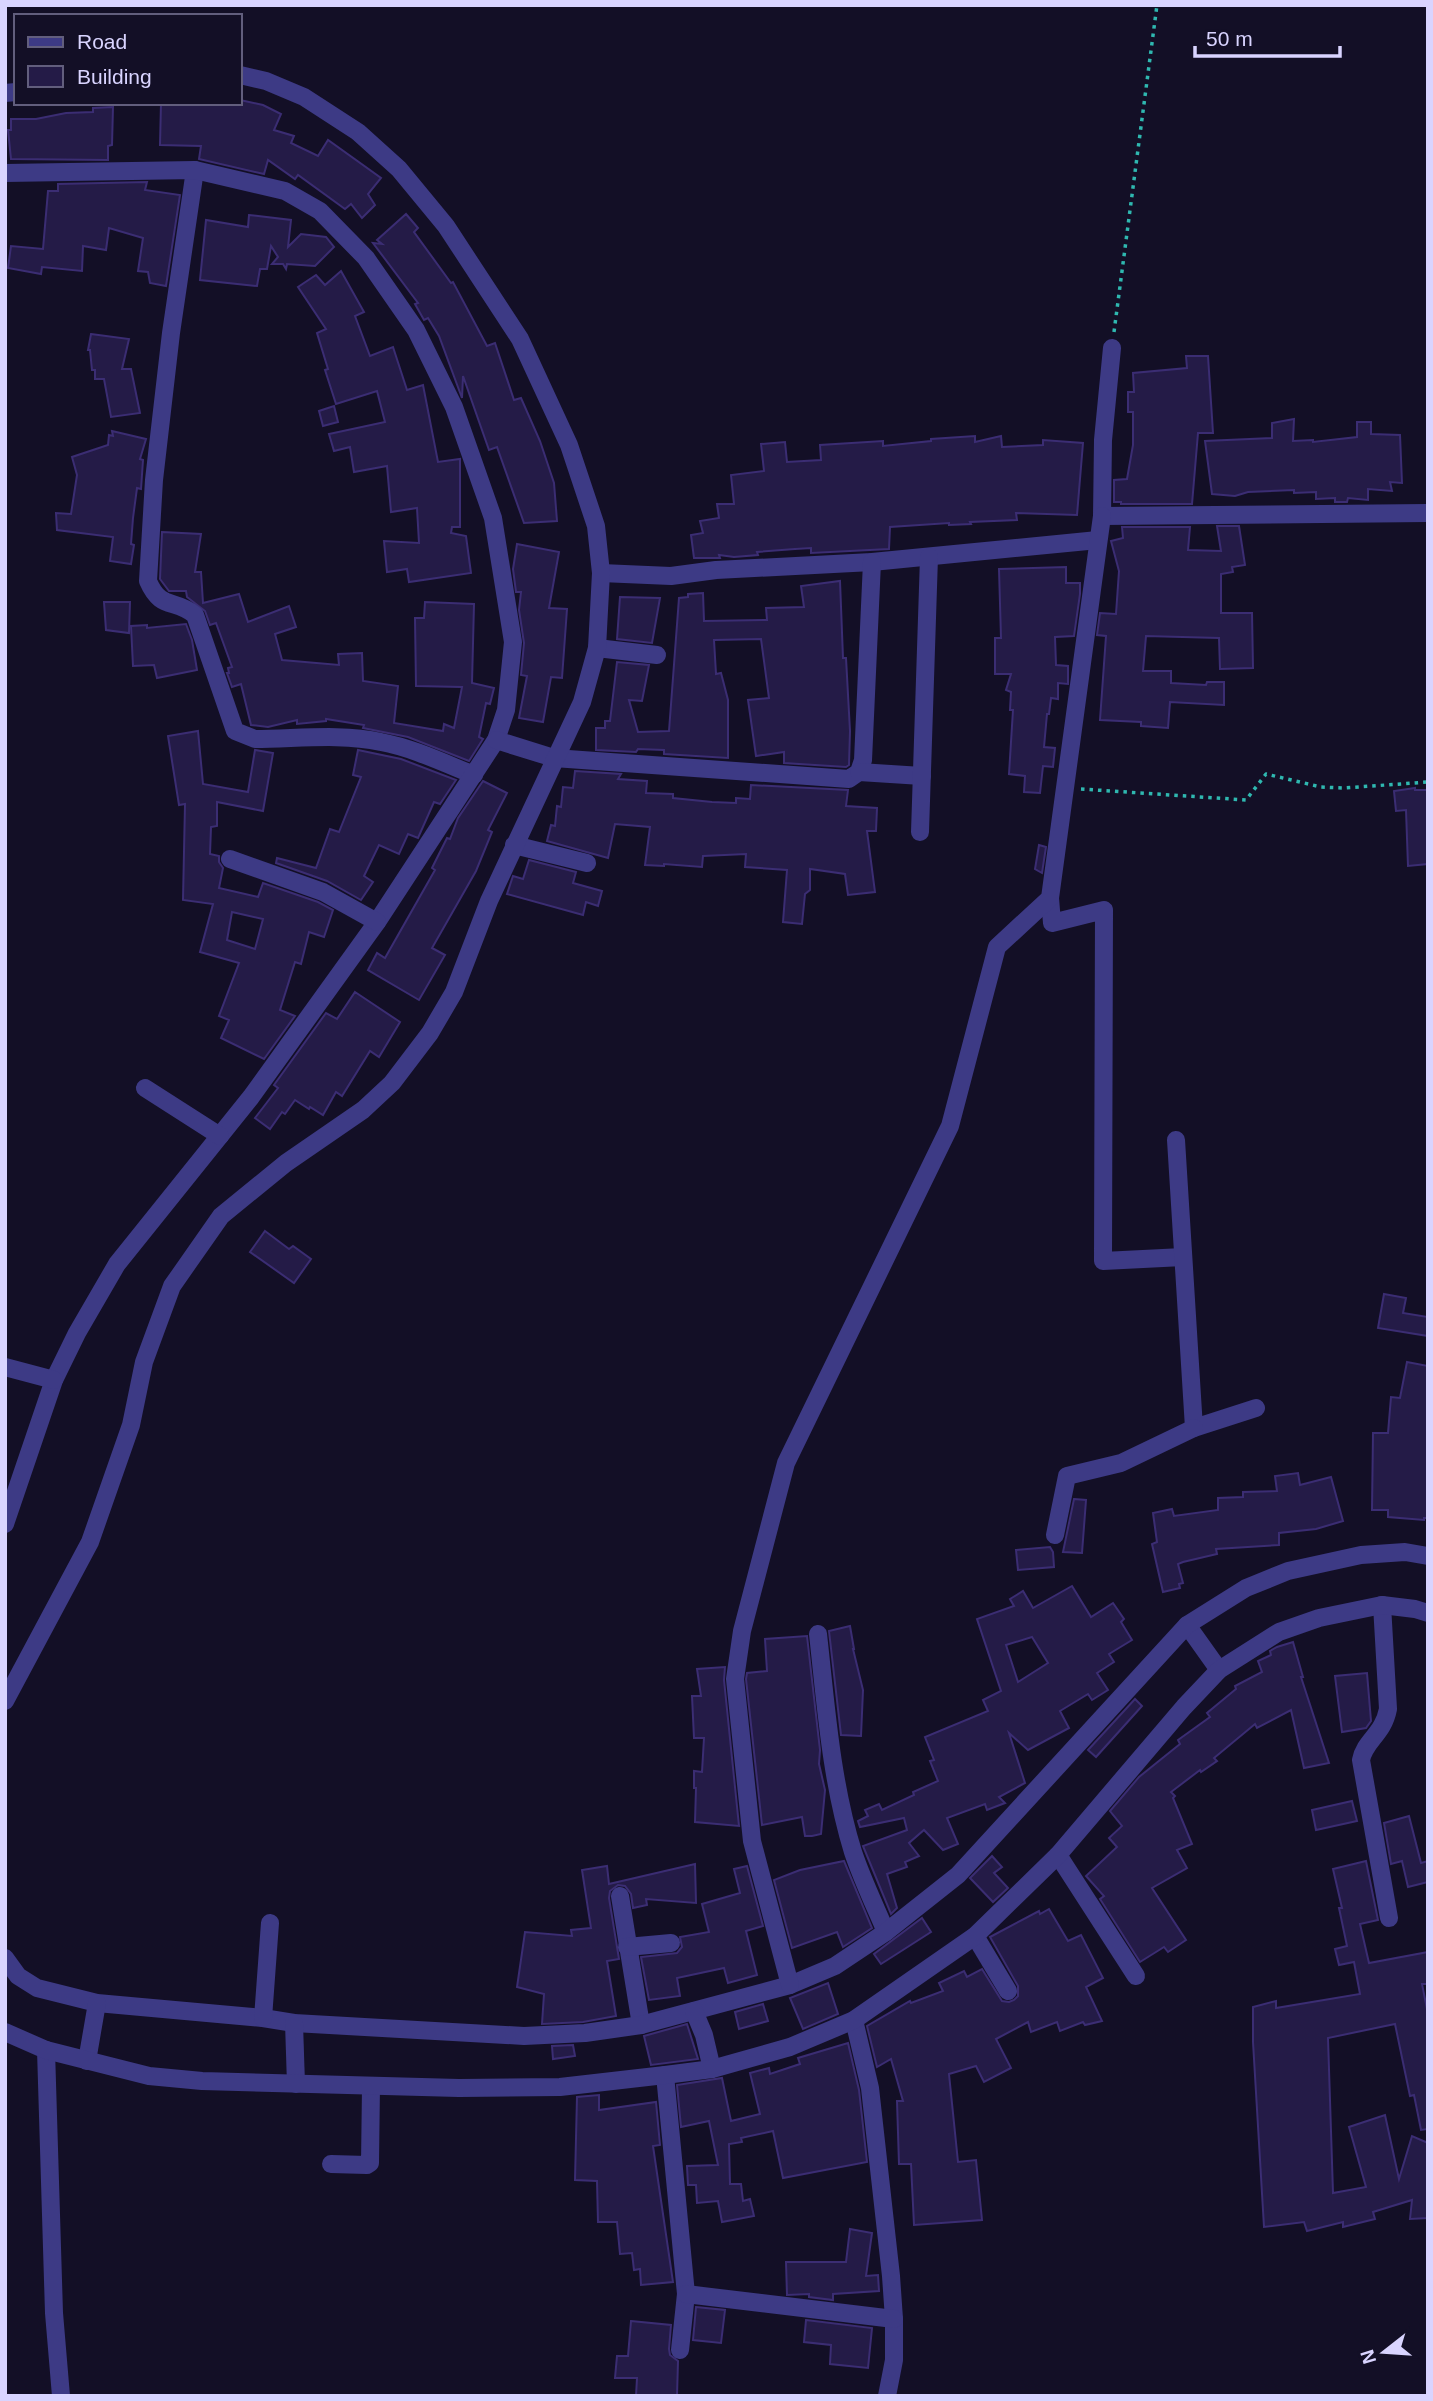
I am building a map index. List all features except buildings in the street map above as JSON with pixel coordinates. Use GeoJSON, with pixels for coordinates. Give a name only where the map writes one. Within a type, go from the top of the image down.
{"type":"FeatureCollection","features":[{"type":"Feature","properties":{"kind":"street"},"geometry":{"type":"LineString","coordinates":[[5,1701],[90,1542],[131,1425],[144,1362],[172,1286],[221,1216],[286,1163],[363,1110],[392,1083],[430,1033],[454,992],[514,845],[545,756],[582,702],[597,648],[601,573],[596,526],[585,487],[548,396],[520,339],[446,226],[399,169],[358,132],[304,97],[266,81],[242,75]]}},
{"type":"Feature","properties":{"kind":"street"},"geometry":{"type":"LineString","coordinates":[[195,170],[169,346],[154,480],[148,581],[160,601],[186,608],[195,615],[235,731],[255,739],[355,738],[381,742],[418,752],[474,775]]}},
{"type":"Feature","properties":{"kind":"street"},"geometry":{"type":"LineString","coordinates":[[5,173],[195,170],[285,191],[320,211],[366,258],[416,330],[454,407],[493,518],[513,642],[506,710],[496,740],[377,922],[220,1136],[117,1264],[77,1333],[54,1380],[5,1524]]}},
{"type":"Feature","properties":{"kind":"street"},"geometry":{"type":"LineString","coordinates":[[1112,348],[1103,440],[1102,516],[1050,898],[1052,923],[1104,910],[1103,1261],[1183,1257]]}},
{"type":"Feature","properties":{"kind":"street"},"geometry":{"type":"LineString","coordinates":[[1102,516],[1428,513]]}},
{"type":"Feature","properties":{"kind":"street"},"geometry":{"type":"LineString","coordinates":[[601,573],[671,576],[716,570],[872,562],[1098,540]]}},
{"type":"Feature","properties":{"kind":"street"},"geometry":{"type":"LineString","coordinates":[[920,832],[929,556]]}},
{"type":"Feature","properties":{"kind":"street"},"geometry":{"type":"LineString","coordinates":[[496,740],[545,756],[849,779],[859,772],[863,760],[872,562]]}},
{"type":"Feature","properties":{"kind":"street"},"geometry":{"type":"LineString","coordinates":[[597,648],[657,655]]}},
{"type":"Feature","properties":{"kind":"street"},"geometry":{"type":"LineString","coordinates":[[859,772],[922,776]]}},
{"type":"Feature","properties":{"kind":"street"},"geometry":{"type":"LineString","coordinates":[[514,845],[587,863]]}},
{"type":"Feature","properties":{"kind":"street"},"geometry":{"type":"LineString","coordinates":[[230,859],[323,892],[377,922]]}},
{"type":"Feature","properties":{"kind":"street"},"geometry":{"type":"LineString","coordinates":[[790,1985],[752,1841],[736,1679],[742,1631],[786,1463],[950,1126],[997,947],[1050,898]]}},
{"type":"Feature","properties":{"kind":"street"},"geometry":{"type":"LineString","coordinates":[[145,1088],[220,1136]]}},
{"type":"Feature","properties":{"kind":"street"},"geometry":{"type":"LineString","coordinates":[[1176,1140],[1194,1429]]}},
{"type":"Feature","properties":{"kind":"street"},"geometry":{"type":"LineString","coordinates":[[5,1367],[54,1380]]}},
{"type":"Feature","properties":{"kind":"street"},"geometry":{"type":"LineString","coordinates":[[1055,1535],[1067,1476],[1121,1463],[1194,1429],[1256,1408]]}},
{"type":"Feature","properties":{"kind":"street"},"geometry":{"type":"LineString","coordinates":[[5,1958],[18,1976],[37,1988],[97,2003],[294,2023],[524,2036],[585,2034],[641,2025],[790,1985],[835,1966],[886,1932],[958,1875],[1189,1629],[1246,1588],[1288,1571],[1361,1555],[1405,1552],[1428,1556]]}},
{"type":"Feature","properties":{"kind":"street"},"geometry":{"type":"LineString","coordinates":[[5,2032],[46,2050],[149,2076],[202,2081],[371,2086],[560,2087],[665,2076],[708,2052],[790,2047],[854,2020],[975,1936],[1058,1855],[1184,1707],[1214,1663],[1279,1632],[1319,1618],[1382,1605],[1428,1613]]}},
{"type":"Feature","properties":{"kind":"street"},"geometry":{"type":"LineString","coordinates":[[1382,1605],[1388,1709],[1385,1723],[1363,1751],[1361,1760],[1390,1918]]}},
{"type":"Feature","properties":{"kind":"street"},"geometry":{"type":"LineString","coordinates":[[1189,1629],[1214,1663]]}},
{"type":"Feature","properties":{"kind":"street"},"geometry":{"type":"LineString","coordinates":[[818,1633],[834,1766],[843,1811],[853,1853],[886,1932]]}},
{"type":"Feature","properties":{"kind":"street"},"geometry":{"type":"LineString","coordinates":[[1058,1855],[1136,1976]]}},
{"type":"Feature","properties":{"kind":"street"},"geometry":{"type":"LineString","coordinates":[[620,1896],[641,2025]]}},
{"type":"Feature","properties":{"kind":"street"},"geometry":{"type":"LineString","coordinates":[[263,2018],[270,1923]]}},
{"type":"Feature","properties":{"kind":"street"},"geometry":{"type":"LineString","coordinates":[[975,1936],[1008,1991]]}},
{"type":"Feature","properties":{"kind":"street"},"geometry":{"type":"LineString","coordinates":[[627,1947],[671,1943]]}},
{"type":"Feature","properties":{"kind":"street"},"geometry":{"type":"LineString","coordinates":[[87,2061],[97,2003]]}},
{"type":"Feature","properties":{"kind":"street"},"geometry":{"type":"LineString","coordinates":[[694,2011],[708,2052]]}},
{"type":"Feature","properties":{"kind":"street"},"geometry":{"type":"LineString","coordinates":[[854,2020],[870,2088],[894,2319],[894,2360],[887,2396]]}},
{"type":"Feature","properties":{"kind":"street"},"geometry":{"type":"LineString","coordinates":[[294,2023],[296,2084]]}},
{"type":"Feature","properties":{"kind":"street"},"geometry":{"type":"LineString","coordinates":[[46,2050],[55,2337],[61,2396]]}},
{"type":"Feature","properties":{"kind":"street"},"geometry":{"type":"LineString","coordinates":[[665,2076],[686,2294],[680,2350]]}},
{"type":"Feature","properties":{"kind":"street"},"geometry":{"type":"LineString","coordinates":[[331,2164],[370,2163],[371,2086]]}},
{"type":"Feature","properties":{"kind":"street"},"geometry":{"type":"LineString","coordinates":[[686,2294],[894,2319]]}},
{"type":"Feature","properties":{"kind":"path"},"geometry":{"type":"LineString","coordinates":[[1112,348],[1157,5]]}},
{"type":"Feature","properties":{"kind":"path"},"geometry":{"type":"LineString","coordinates":[[1065,787],[1246,800],[1266,774],[1321,787],[1428,782]]}}]}
